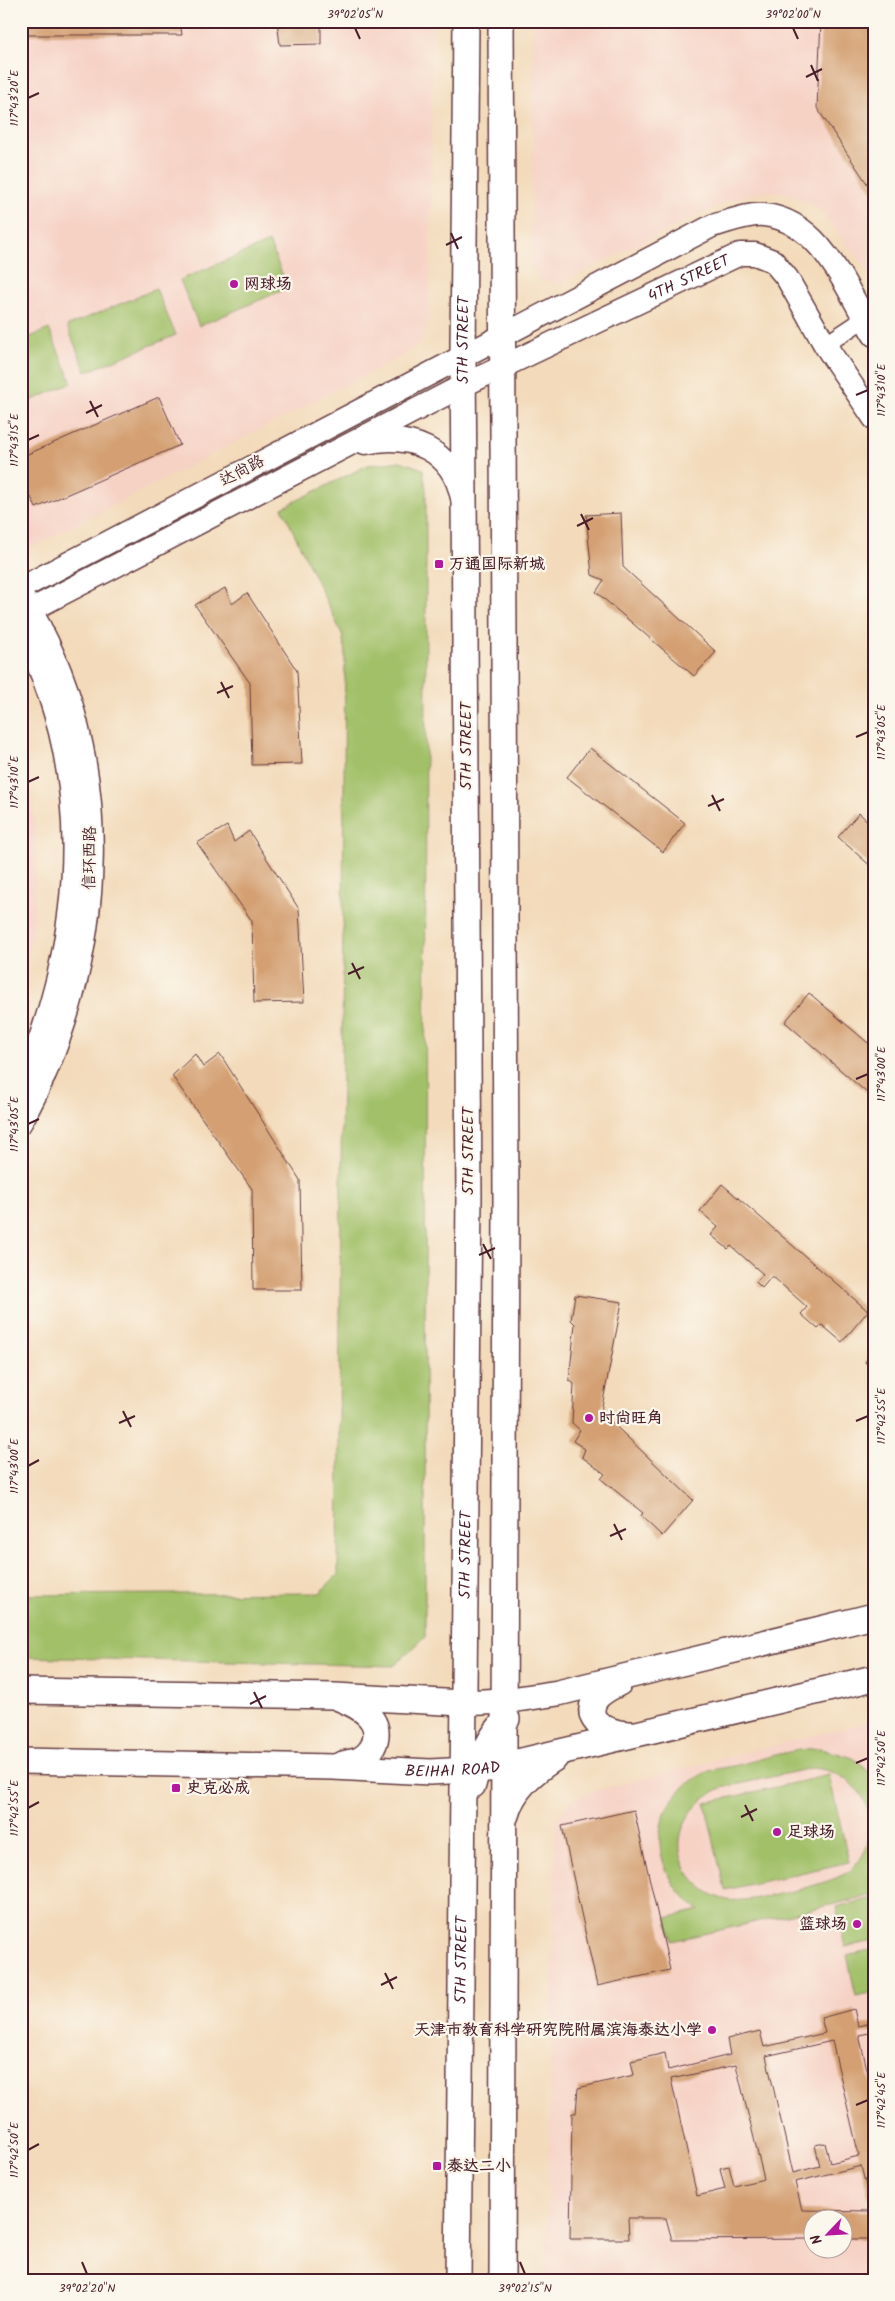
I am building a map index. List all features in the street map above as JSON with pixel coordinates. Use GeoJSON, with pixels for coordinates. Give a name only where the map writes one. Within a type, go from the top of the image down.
{"type":"FeatureCollection","features":[{"type":"Feature","properties":{"kind":"main road","name":"5TH STREET"},"geometry":{"type":"LineString","coordinates":[[466,21],[463,355],[469,1196],[463,1632],[492,1717]]}},
{"type":"Feature","properties":{"kind":"main road","name":"5TH STREET"},"geometry":{"type":"LineString","coordinates":[[458,2280],[461,1836],[482,1767],[492,1717],[504,1630],[506,1197],[501,336],[502,21]]}},
{"type":"Feature","properties":{"kind":"main road"},"geometry":{"type":"LineString","coordinates":[[21,1691],[335,1696],[390,1699],[492,1717],[523,1708],[558,1693],[874,1616]]}},
{"type":"Feature","properties":{"kind":"main road"},"geometry":{"type":"LineString","coordinates":[[504,1630],[509,1657],[521,1681],[534,1690],[558,1693]]}},
{"type":"Feature","properties":{"kind":"main road"},"geometry":{"type":"LineString","coordinates":[[632,1676],[601,1694],[594,1702],[592,1709],[594,1719],[602,1728],[612,1732],[624,1734],[645,1733]]}},
{"type":"Feature","properties":{"kind":"main road","name":"BEIHAI ROAD"},"geometry":{"type":"LineString","coordinates":[[21,1761],[333,1767],[391,1770],[482,1767],[569,1751],[874,1678]]}},
{"type":"Feature","properties":{"kind":"main road"},"geometry":{"type":"LineString","coordinates":[[333,1767],[361,1759],[373,1750],[376,1738],[373,1720],[358,1707],[335,1696]]}},
{"type":"Feature","properties":{"kind":"main road"},"geometry":{"type":"LineString","coordinates":[[390,1699],[425,1708],[462,1729]]}},
{"type":"Feature","properties":{"kind":"main road","name":"5TH STREET"},"geometry":{"type":"LineString","coordinates":[[492,1717],[462,1729],[482,1767],[502,1837],[502,2280]]}},
{"type":"Feature","properties":{"kind":"main road"},"geometry":{"type":"LineString","coordinates":[[492,1717],[530,1749],[569,1751]]}},
{"type":"Feature","properties":{"kind":"main road"},"geometry":{"type":"LineString","coordinates":[[502,1837],[508,1808],[517,1791],[548,1762],[569,1751]]}},
{"type":"Feature","properties":{"kind":"main road"},"geometry":{"type":"LineString","coordinates":[[391,1770],[424,1778],[444,1791],[457,1811],[461,1836]]}},
{"type":"Feature","properties":{"kind":"street"},"geometry":{"type":"LineString","coordinates":[[463,355],[712,226],[763,215],[785,220],[806,232],[827,255],[869,327],[825,345]]}},
{"type":"Feature","properties":{"kind":"street","name":"4TH STREET"},"geometry":{"type":"LineString","coordinates":[[464,385],[740,254],[755,254],[773,261],[787,278],[825,345],[874,418]]}},
{"type":"Feature","properties":{"kind":"street","name":"达尚路"},"geometry":{"type":"LineString","coordinates":[[21,588],[463,355]]}},
{"type":"Feature","properties":{"kind":"street","name":"达尚路"},"geometry":{"type":"LineString","coordinates":[[24,612],[464,385]]}},
{"type":"Feature","properties":{"kind":"street"},"geometry":{"type":"LineString","coordinates":[[338,451],[363,443],[387,439],[403,440],[428,448],[440,456],[452,471],[461,491],[464,511]]}},
{"type":"Feature","properties":{"kind":"street","name":"信环西路"},"geometry":{"type":"LineString","coordinates":[[21,1084],[45,1024],[61,962],[72,904],[75,844],[73,797],[61,733],[24,612]]}},
{"type":"Feature","properties":{"kind":"street","name":"信环西路"},"geometry":{"type":"LineString","coordinates":[[21,1122],[50,1066],[73,988],[86,925],[92,862],[90,801],[82,747],[67,688],[24,612]]}},
{"type":"Feature","properties":{"kind":"shaded area"},"geometry":{"type":"Polygon","coordinates":[[[21,21],[432,21],[430,316],[422,341],[404,355],[21,553],[21,21]]]}},
{"type":"Feature","properties":{"kind":"shaded area"},"geometry":{"type":"Polygon","coordinates":[[[533,21],[874,21],[874,281],[864,265],[817,207],[784,192],[759,192],[722,203],[560,283],[541,280],[531,265],[533,21]]]}},
{"type":"Feature","properties":{"kind":"shaded area"},"geometry":{"type":"Polygon","coordinates":[[[21,743],[29,769],[37,848],[34,929],[21,985],[21,743]]]}},
{"type":"Feature","properties":{"kind":"shaded area","name":"天津市教育科学研究院附属滨海泰达小学"},"geometry":{"type":"Polygon","coordinates":[[[874,1720],[874,2280],[550,2280],[546,2271],[555,1842],[558,1817],[573,1799],[598,1790],[874,1720]]]}},
{"type":"Feature","properties":{"kind":"green space","name":"网球场"},"geometry":{"type":"Polygon","coordinates":[[[269,242],[288,288],[199,326],[180,280],[269,242]]]}},
{"type":"Feature","properties":{"kind":"green space"},"geometry":{"type":"Polygon","coordinates":[[[156,289],[176,335],[86,372],[67,326],[156,289]]]}},
{"type":"Feature","properties":{"kind":"green space"},"geometry":{"type":"Polygon","coordinates":[[[49,329],[72,383],[21,405],[21,341],[49,329]]]}},
{"type":"Feature","properties":{"kind":"green space"},"geometry":{"type":"Polygon","coordinates":[[[400,461],[423,469],[426,490],[425,1637],[394,1666],[21,1657],[21,1595],[320,1593],[338,1574],[345,651],[342,634],[282,508],[368,465],[400,461]]]}},
{"type":"Feature","properties":{"kind":"green space"},"geometry":{"type":"Polygon","coordinates":[[[820,1748],[853,1758],[874,1776],[874,1895],[672,1941],[667,1918],[699,1910],[683,1895],[670,1878],[663,1860],[660,1841],[662,1822],[669,1805],[682,1789],[708,1771],[787,1752],[820,1748]],[[812,1768],[721,1788],[699,1803],[690,1813],[684,1825],[680,1850],[683,1862],[697,1884],[721,1899],[753,1899],[829,1881],[851,1870],[863,1855],[869,1838],[870,1821],[867,1805],[859,1791],[846,1780],[831,1772],[812,1768]]]}},
{"type":"Feature","properties":{"kind":"green space","name":"足球场"},"geometry":{"type":"Polygon","coordinates":[[[829,1775],[849,1862],[725,1890],[705,1803],[829,1775]]]}},
{"type":"Feature","properties":{"kind":"green space","name":"篮球场"},"geometry":{"type":"Polygon","coordinates":[[[874,1898],[874,1941],[845,1947],[836,1907],[874,1898]]]}},
{"type":"Feature","properties":{"kind":"green space","name":"篮球场"},"geometry":{"type":"Polygon","coordinates":[[[874,1949],[874,1992],[856,1996],[847,1955],[874,1949]]]}},
{"type":"Feature","properties":{"kind":"building"},"geometry":{"type":"Polygon","coordinates":[[[21,21],[180,21],[182,35],[21,35],[21,21]]]}},
{"type":"Feature","properties":{"kind":"building"},"geometry":{"type":"Polygon","coordinates":[[[277,21],[321,21],[321,44],[280,45],[277,21]]]}},
{"type":"Feature","properties":{"kind":"building"},"geometry":{"type":"Polygon","coordinates":[[[821,21],[874,21],[874,194],[817,108],[821,21]]]}},
{"type":"Feature","properties":{"kind":"building"},"geometry":{"type":"Polygon","coordinates":[[[159,397],[180,445],[36,508],[21,475],[21,457],[159,397]]]}},
{"type":"Feature","properties":{"kind":"building"},"geometry":{"type":"Polygon","coordinates":[[[621,513],[623,567],[716,652],[694,676],[596,592],[604,580],[592,575],[586,515],[621,513]]]}},
{"type":"Feature","properties":{"kind":"building"},"geometry":{"type":"Polygon","coordinates":[[[225,588],[232,604],[247,593],[297,671],[302,764],[252,765],[250,683],[195,605],[225,588]]]}},
{"type":"Feature","properties":{"kind":"building"},"geometry":{"type":"Polygon","coordinates":[[[590,748],[685,823],[663,852],[567,777],[590,748]]]}},
{"type":"Feature","properties":{"kind":"building"},"geometry":{"type":"Polygon","coordinates":[[[859,813],[874,827],[874,869],[838,837],[859,813]]]}},
{"type":"Feature","properties":{"kind":"building"},"geometry":{"type":"Polygon","coordinates":[[[227,826],[234,842],[249,831],[299,909],[304,1002],[254,1003],[252,921],[197,843],[227,826]]]}},
{"type":"Feature","properties":{"kind":"building"},"geometry":{"type":"Polygon","coordinates":[[[809,993],[874,1048],[874,1099],[785,1022],[809,993]]]}},
{"type":"Feature","properties":{"kind":"building"},"geometry":{"type":"Polygon","coordinates":[[[195,1054],[203,1067],[220,1054],[300,1180],[302,1290],[253,1290],[252,1189],[172,1076],[195,1054]]]}},
{"type":"Feature","properties":{"kind":"building"},"geometry":{"type":"Polygon","coordinates":[[[722,1184],[868,1311],[842,1342],[822,1325],[818,1329],[801,1314],[807,1307],[772,1276],[762,1288],[756,1282],[763,1274],[731,1246],[728,1249],[711,1235],[718,1227],[700,1211],[722,1184]]]}},
{"type":"Feature","properties":{"kind":"building","name":"时尚旺角"},"geometry":{"type":"Polygon","coordinates":[[[575,1295],[622,1302],[601,1412],[693,1500],[662,1536],[641,1516],[643,1513],[601,1479],[605,1474],[582,1457],[585,1449],[573,1441],[580,1430],[572,1423],[574,1384],[569,1380],[575,1324],[571,1320],[575,1295]]]}},
{"type":"Feature","properties":{"kind":"building"},"geometry":{"type":"Polygon","coordinates":[[[874,1352],[874,1370],[865,1362],[874,1352]]]}},
{"type":"Feature","properties":{"kind":"building"},"geometry":{"type":"Polygon","coordinates":[[[634,1810],[670,1970],[597,1986],[562,1826],[634,1810]]]}},
{"type":"Feature","properties":{"kind":"building"},"geometry":{"type":"Polygon","coordinates":[[[854,2009],[858,2026],[874,2022],[874,2032],[859,2035],[874,2099],[874,2166],[869,2167],[874,2189],[874,2239],[852,2239],[852,2211],[872,2211],[861,2166],[795,2182],[802,2210],[802,2239],[672,2240],[666,2218],[628,2218],[629,2239],[570,2239],[572,2113],[576,2113],[578,2088],[634,2075],[631,2061],[665,2053],[668,2070],[730,2055],[727,2039],[760,2031],[764,2047],[825,2033],[821,2018],[854,2009]],[[832,2041],[766,2056],[793,2173],[820,2166],[815,2145],[825,2143],[830,2163],[859,2156],[832,2041]],[[736,2065],[671,2079],[697,2196],[725,2189],[720,2168],[729,2166],[734,2186],[764,2179],[736,2065]]]}},
{"type":"Feature","properties":{"kind":"place","name":"网球场"},"geometry":{"type":"Point","coordinates":[234,284]}},
{"type":"Feature","properties":{"kind":"place","name":"万通国际新城"},"geometry":{"type":"Point","coordinates":[439,564]}},
{"type":"Feature","properties":{"kind":"place","name":"时尚旺角"},"geometry":{"type":"Point","coordinates":[589,1418]}},
{"type":"Feature","properties":{"kind":"place","name":"史克必成"},"geometry":{"type":"Point","coordinates":[176,1788]}},
{"type":"Feature","properties":{"kind":"place","name":"足球场"},"geometry":{"type":"Point","coordinates":[777,1832]}},
{"type":"Feature","properties":{"kind":"place","name":"篮球场"},"geometry":{"type":"Point","coordinates":[857,1924]}},
{"type":"Feature","properties":{"kind":"place","name":"天津市教育科学研究院附属滨海泰达小学"},"geometry":{"type":"Point","coordinates":[712,2030]}},
{"type":"Feature","properties":{"kind":"place","name":"泰达二小"},"geometry":{"type":"Point","coordinates":[437,2166]}}]}
